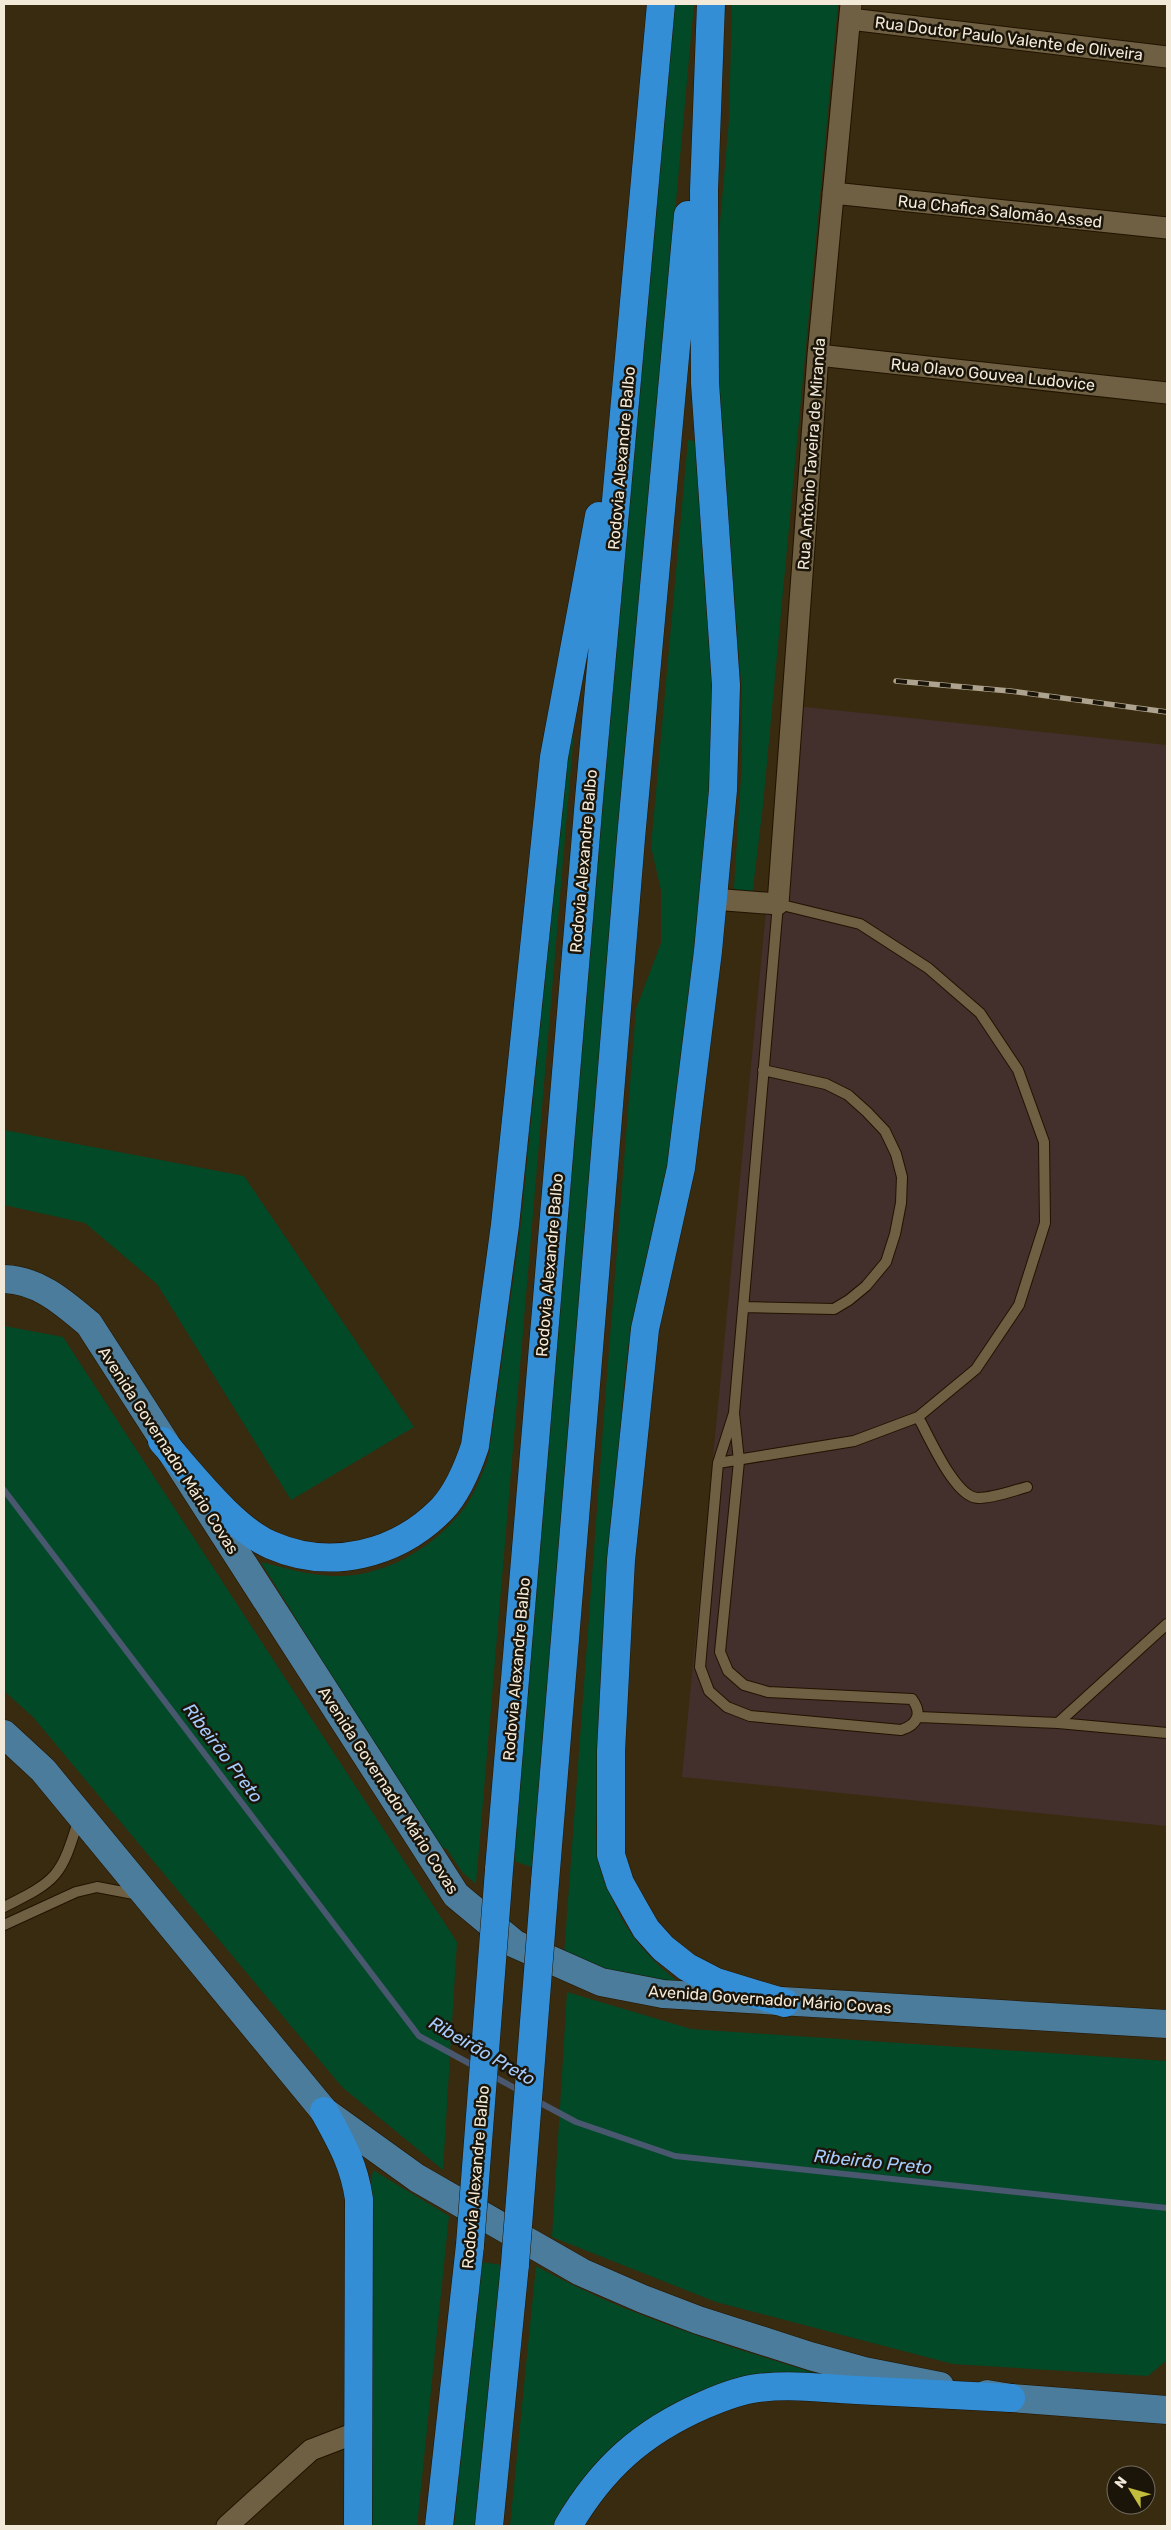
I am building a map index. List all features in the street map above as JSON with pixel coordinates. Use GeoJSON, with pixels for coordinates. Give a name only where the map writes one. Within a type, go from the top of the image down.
{"type":"FeatureCollection","features":[{"type":"Feature","properties":{"kind":"highway","name":"Rodovia Alexandre Balbo"},"geometry":{"type":"LineString","coordinates":[[439,2526],[470,2245],[499,1870],[588,809],[661,4]]}},
{"type":"Feature","properties":{"kind":"highway"},"geometry":{"type":"LineString","coordinates":[[489,2526],[515,2264],[630,838],[707,4]]}},
{"type":"Feature","properties":{"kind":"highway"},"geometry":{"type":"LineString","coordinates":[[711,4],[704,190],[704,383],[726,685],[727,722],[713,900],[681,1168],[645,1329],[621,1560],[611,1751],[611,1855],[620,1883],[646,1929],[663,1948],[687,1967],[716,1982],[785,2003]]}},
{"type":"Feature","properties":{"kind":"highway"},"geometry":{"type":"LineString","coordinates":[[162,1441],[232,1518],[270,1545],[316,1558],[363,1556],[406,1538],[443,1508],[468,1468],[475,1446],[505,1226],[554,756],[631,347]]}},
{"type":"Feature","properties":{"kind":"highway"},"geometry":{"type":"LineString","coordinates":[[324,2111],[347,2152],[355,2175],[359,2199],[358,2526]]}},
{"type":"Feature","properties":{"kind":"highway"},"geometry":{"type":"LineString","coordinates":[[568,2526],[584,2500],[612,2465],[638,2441],[678,2416],[721,2398],[756,2388],[795,2386],[1012,2398]]}},
{"type":"Feature","properties":{"kind":"main road","name":"Avenida Governador Mário Covas"},"geometry":{"type":"LineString","coordinates":[[4,1279],[15,1279],[53,1294],[89,1324],[162,1441],[456,1895],[515,1944],[601,1982],[663,1994],[785,2003],[1167,2024]]}},
{"type":"Feature","properties":{"kind":"main road"},"geometry":{"type":"LineString","coordinates":[[4,1734],[43,1770],[324,2111],[417,2178],[581,2272],[642,2299],[755,2339],[864,2371],[1012,2398],[1167,2410]]}},
{"type":"Feature","properties":{"kind":"main road"},"geometry":{"type":"LineString","coordinates":[[1111,2406],[1167,2392]]}},
{"type":"Feature","properties":{"kind":"street","name":"Rua Doutor Paulo Valente de Oliveira"},"geometry":{"type":"LineString","coordinates":[[851,12],[1167,57]]}},
{"type":"Feature","properties":{"kind":"street","name":"Rua Antônio Taveira de Miranda"},"geometry":{"type":"LineString","coordinates":[[778,904],[818,355],[851,12]]}},
{"type":"Feature","properties":{"kind":"street","name":"Rua Chafica Salomão Assed"},"geometry":{"type":"LineString","coordinates":[[833,193],[1167,228]]}},
{"type":"Feature","properties":{"kind":"street","name":"Rua Olavo Gouvea Ludovice"},"geometry":{"type":"LineString","coordinates":[[818,355],[1167,393]]}},
{"type":"Feature","properties":{"kind":"street"},"geometry":{"type":"LineString","coordinates":[[713,900],[778,904]]}},
{"type":"Feature","properties":{"kind":"street"},"geometry":{"type":"LineString","coordinates":[[227,2526],[311,2450],[358,2432]]}},
{"type":"Feature","properties":{"kind":"lane"},"geometry":{"type":"LineString","coordinates":[[718,1463],[739,1461],[854,1440],[918,1417],[976,1369],[1019,1305],[1045,1222],[1044,1142],[1018,1070],[980,1014],[928,968],[860,924],[778,904],[734,1413],[739,1461],[720,1652],[728,1671],[744,1685],[768,1692],[912,1699],[918,1707],[918,1717],[911,1727],[900,1730],[750,1716],[726,1707],[709,1690],[700,1667],[718,1463],[734,1413]]}},
{"type":"Feature","properties":{"kind":"lane"},"geometry":{"type":"LineString","coordinates":[[743,1307],[834,1308],[850,1300],[866,1286],[886,1262],[901,1203],[902,1177],[896,1154],[885,1131],[866,1112],[848,1095],[826,1084],[763,1070]]}},
{"type":"Feature","properties":{"kind":"lane"},"geometry":{"type":"LineString","coordinates":[[918,1417],[956,1485],[967,1496],[978,1498],[1027,1488]]}},
{"type":"Feature","properties":{"kind":"lane"},"geometry":{"type":"LineString","coordinates":[[1058,1722],[1167,1624]]}},
{"type":"Feature","properties":{"kind":"lane"},"geometry":{"type":"LineString","coordinates":[[918,1717],[1058,1722],[1167,1733]]}},
{"type":"Feature","properties":{"kind":"lane"},"geometry":{"type":"LineString","coordinates":[[4,1907],[44,1887],[60,1872],[69,1851],[80,1815]]}},
{"type":"Feature","properties":{"kind":"lane"},"geometry":{"type":"LineString","coordinates":[[4,1925],[76,1892],[98,1888],[146,1896]]}},
{"type":"Feature","properties":{"kind":"shaded area"},"geometry":{"type":"Polygon","coordinates":[[[786,705],[1167,745],[1167,1826],[682,1777],[786,705]]]}},
{"type":"Feature","properties":{"kind":"green space"},"geometry":{"type":"Polygon","coordinates":[[[671,4],[694,4],[617,848],[532,1867],[514,1861],[597,851],[671,4]]]}},
{"type":"Feature","properties":{"kind":"green space"},"geometry":{"type":"Polygon","coordinates":[[[732,4],[838,4],[763,805],[752,896],[736,894],[734,887],[742,761],[742,691],[722,463],[715,311],[716,268],[729,120],[732,4]]]}},
{"type":"Feature","properties":{"kind":"green space"},"geometry":{"type":"Polygon","coordinates":[[[688,440],[695,441],[712,688],[713,749],[700,915],[675,1132],[628,1347],[623,1393],[596,1833],[605,1878],[621,1917],[632,1935],[646,1952],[680,1983],[613,1971],[564,1955],[636,1009],[661,943],[661,890],[651,847],[688,440]]]}},
{"type":"Feature","properties":{"kind":"green space"},"geometry":{"type":"Polygon","coordinates":[[[569,730],[574,732],[476,1884],[463,1873],[446,1848],[439,1850],[261,1562],[306,1573],[333,1576],[370,1572],[405,1558],[421,1549],[436,1537],[462,1511],[470,1499],[488,1460],[521,1224],[569,730]]]}},
{"type":"Feature","properties":{"kind":"green space"},"geometry":{"type":"Polygon","coordinates":[[[4,1130],[244,1176],[414,1427],[291,1500],[157,1284],[85,1223],[4,1205],[4,1130]]]}},
{"type":"Feature","properties":{"kind":"green space"},"geometry":{"type":"Polygon","coordinates":[[[4,1326],[63,1337],[457,1942],[443,2170],[342,2087],[33,1717],[4,1691],[4,1326]]]}},
{"type":"Feature","properties":{"kind":"green space"},"geometry":{"type":"Polygon","coordinates":[[[567,1992],[691,2029],[1167,2061],[1167,2360],[1148,2376],[953,2364],[716,2302],[552,2237],[567,1992]]]}},
{"type":"Feature","properties":{"kind":"green space"},"geometry":{"type":"Polygon","coordinates":[[[373,2170],[449,2216],[417,2526],[369,2526],[369,2194],[373,2170]]]}},
{"type":"Feature","properties":{"kind":"green space"},"geometry":{"type":"Polygon","coordinates":[[[481,2262],[503,2265],[477,2526],[454,2526],[481,2262]]]}},
{"type":"Feature","properties":{"kind":"green space"},"geometry":{"type":"Polygon","coordinates":[[[536,2266],[570,2284],[641,2315],[714,2341],[825,2376],[704,2391],[675,2403],[644,2424],[557,2526],[510,2526],[536,2266]]]}},
{"type":"Feature","properties":{"kind":"waterway","name":"Ribeirão Preto"},"geometry":{"type":"LineString","coordinates":[[4,1490],[419,2036],[476,2067]]}},
{"type":"Feature","properties":{"kind":"waterway","name":"Ribeirão Preto"},"geometry":{"type":"LineString","coordinates":[[489,2074],[522,2092]]}},
{"type":"Feature","properties":{"kind":"waterway","name":"Ribeirão Preto"},"geometry":{"type":"LineString","coordinates":[[535,2100],[576,2122],[675,2156],[1167,2208]]}},
{"type":"Feature","properties":{"kind":"railway"},"geometry":{"type":"LineString","coordinates":[[896,681],[1010,691],[1167,712]]}}]}
